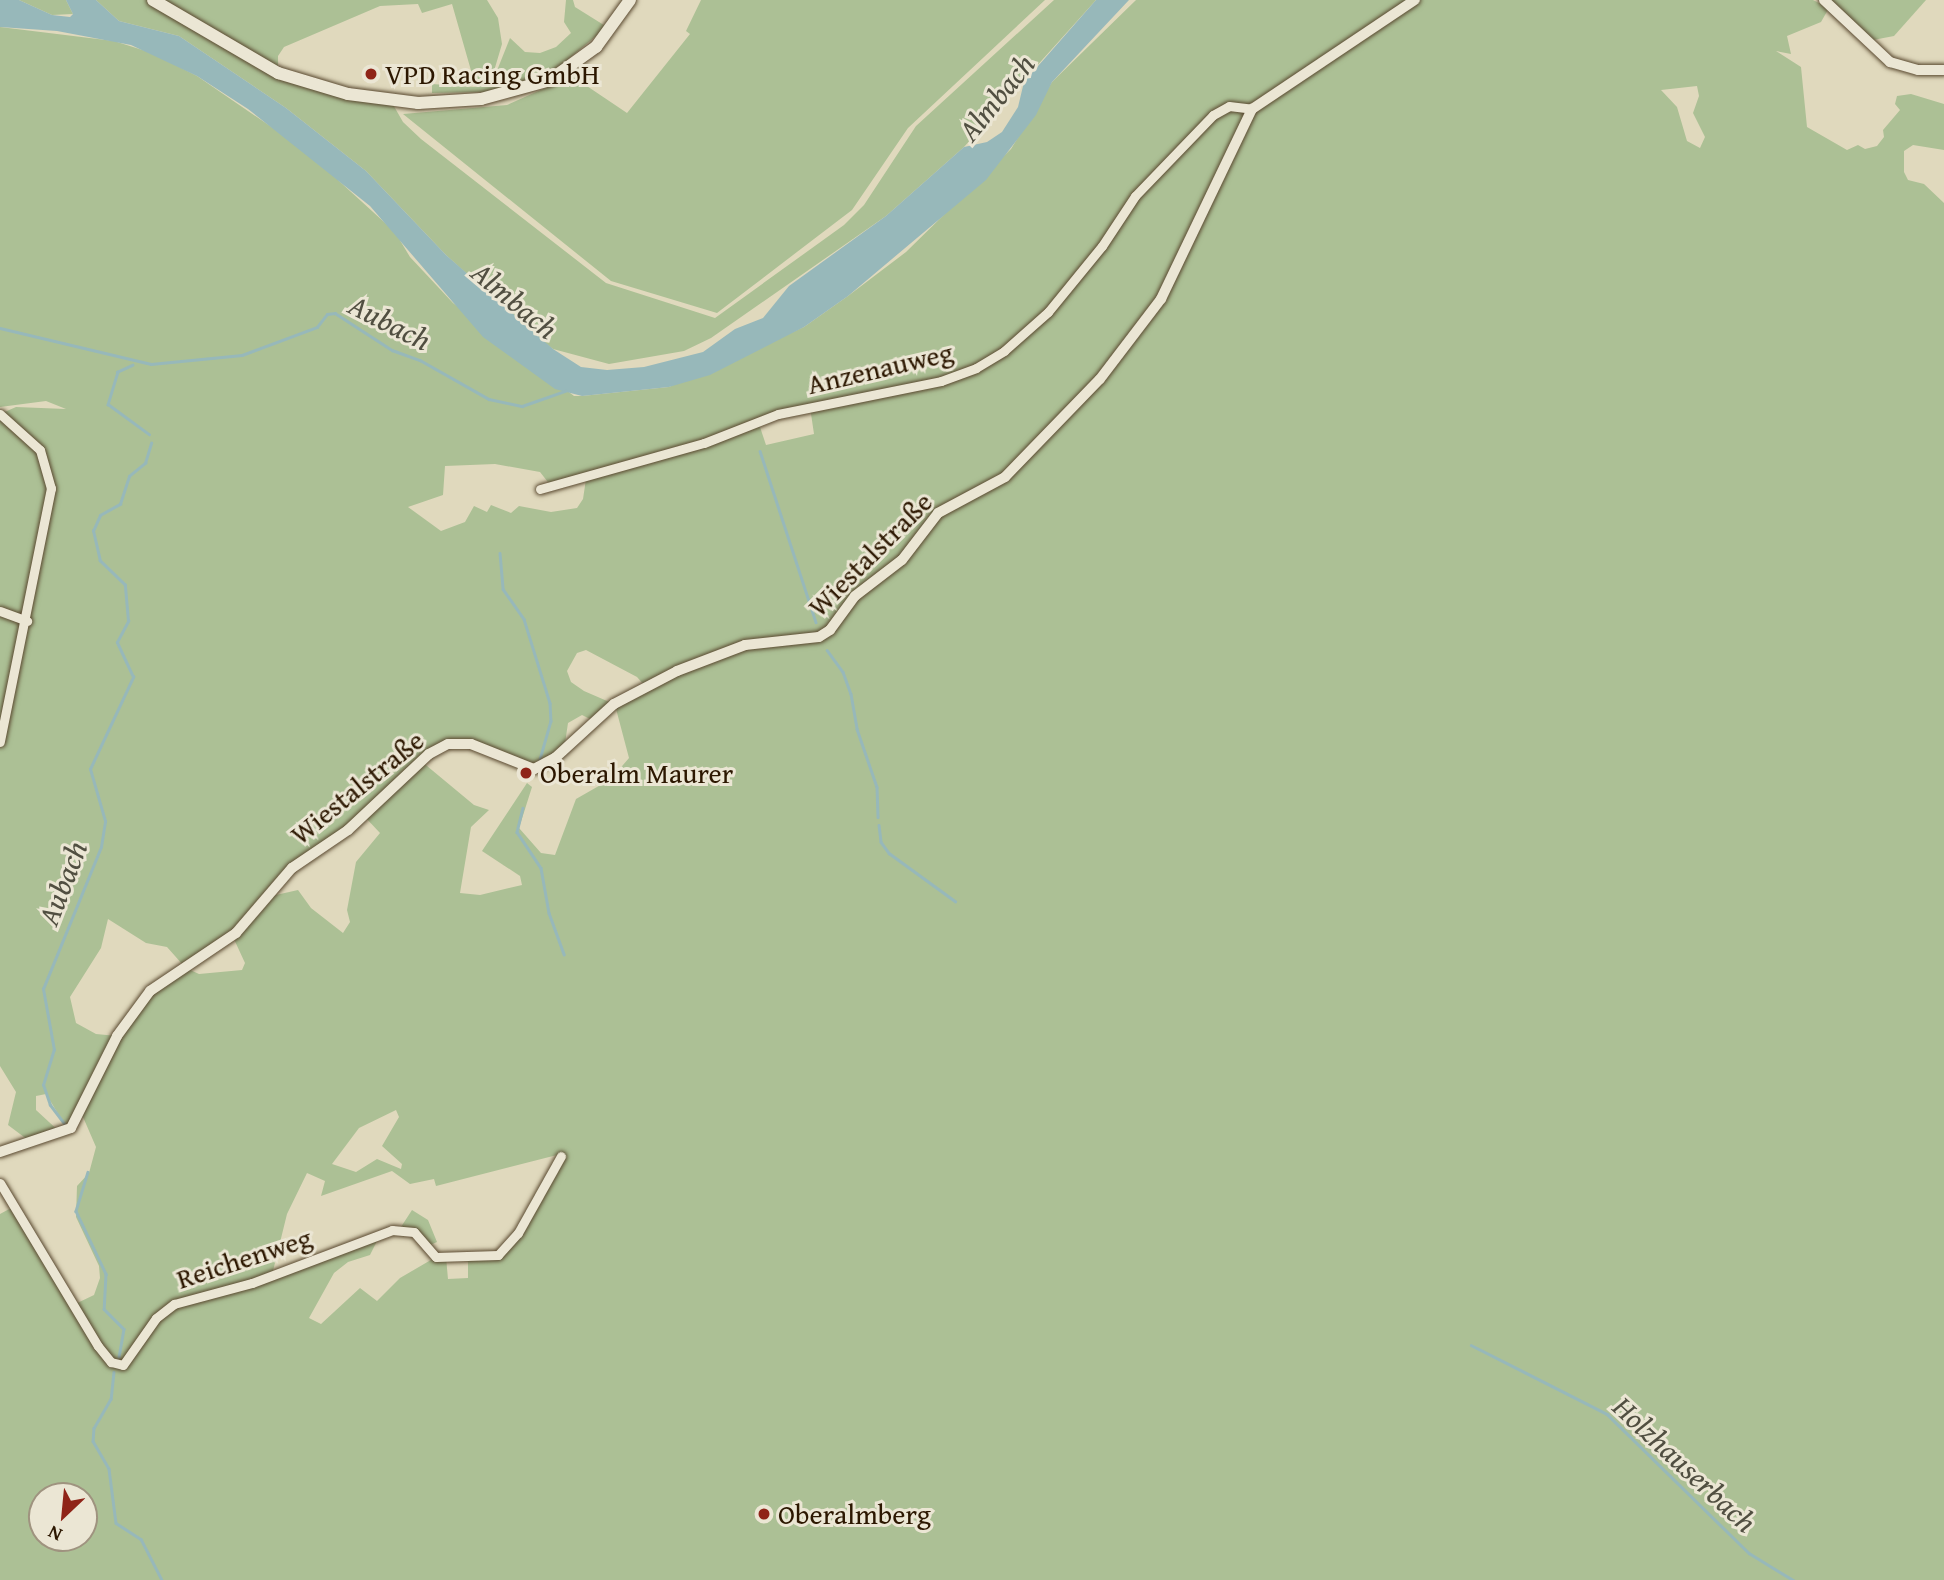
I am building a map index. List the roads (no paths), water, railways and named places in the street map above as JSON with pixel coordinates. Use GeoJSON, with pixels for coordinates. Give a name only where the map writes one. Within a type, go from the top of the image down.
{"type":"FeatureCollection","features":[{"type":"Feature","properties":{"kind":"main road"},"geometry":{"type":"LineString","coordinates":[[153,0],[278,73],[348,94],[418,103],[496,96],[550,80],[596,47],[631,0]]}},
{"type":"Feature","properties":{"kind":"street"},"geometry":{"type":"LineString","coordinates":[[1252,110],[1415,0]]}},
{"type":"Feature","properties":{"kind":"street"},"geometry":{"type":"LineString","coordinates":[[1824,0],[1890,62],[1918,70],[1944,70]]}},
{"type":"Feature","properties":{"kind":"street","name":"Anzenauweg"},"geometry":{"type":"LineString","coordinates":[[540,489],[704,443],[778,414],[941,381],[976,368],[1004,351],[1048,312],[1102,246],[1135,196],[1213,115],[1229,106],[1252,110]]}},
{"type":"Feature","properties":{"kind":"street","name":"Wiestalstraße"},"geometry":{"type":"LineString","coordinates":[[0,1152],[71,1128],[128,1018],[158,983],[236,933],[292,868],[348,830],[429,754],[448,744],[471,744],[534,769],[555,758],[614,704],[677,671],[745,645],[819,637],[830,630],[855,596],[902,560],[938,513],[1005,477],[1100,379],[1161,299],[1252,110]]}},
{"type":"Feature","properties":{"kind":"street"},"geometry":{"type":"LineString","coordinates":[[0,414],[30,438],[49,475],[51,500],[0,742]]}},
{"type":"Feature","properties":{"kind":"street"},"geometry":{"type":"LineString","coordinates":[[0,611],[27,621]]}},
{"type":"Feature","properties":{"kind":"street","name":"Reichenweg"},"geometry":{"type":"LineString","coordinates":[[0,1183],[98,1346],[111,1362],[123,1365],[156,1318],[174,1304],[252,1283],[392,1230],[414,1232],[436,1257],[498,1255],[518,1233],[561,1156]]}},
{"type":"Feature","properties":{"kind":"water"},"geometry":{"type":"Polygon","coordinates":[[[0,0],[19,0],[52,15],[70,17],[73,14],[66,0],[96,0],[119,21],[179,36],[286,108],[366,171],[446,255],[553,349],[581,367],[607,370],[644,367],[703,352],[735,329],[763,318],[789,286],[886,216],[964,147],[987,142],[1002,132],[1018,107],[1024,82],[1096,0],[1129,0],[1052,82],[1036,115],[986,180],[848,296],[804,327],[710,375],[669,387],[582,396],[555,389],[483,337],[370,206],[248,109],[197,76],[131,45],[57,31],[0,27],[0,0]]]}},
{"type":"Feature","properties":{"kind":"waterway","name":"Aubach"},"geometry":{"type":"LineString","coordinates":[[0,328],[151,364],[242,355],[317,327],[327,314],[335,313],[392,350],[420,360],[489,399],[522,406],[565,391]]}},
{"type":"Feature","properties":{"kind":"waterway","name":"Aubach"},"geometry":{"type":"LineString","coordinates":[[133,365],[118,372],[108,404],[149,434]]}},
{"type":"Feature","properties":{"kind":"waterway","name":"Aubach"},"geometry":{"type":"LineString","coordinates":[[65,1125],[50,1105],[43,1085],[54,1050],[43,989],[101,847],[105,821],[90,769],[133,677],[117,642],[128,621],[125,585],[100,561],[93,531],[100,515],[120,504],[129,476],[145,463],[151,443]]}},
{"type":"Feature","properties":{"kind":"waterway"},"geometry":{"type":"LineString","coordinates":[[760,451],[816,622]]}},
{"type":"Feature","properties":{"kind":"waterway"},"geometry":{"type":"LineString","coordinates":[[500,553],[503,589],[524,619],[550,703],[551,721],[540,759]]}},
{"type":"Feature","properties":{"kind":"waterway"},"geometry":{"type":"LineString","coordinates":[[827,650],[843,672],[851,694],[857,729],[877,787],[878,817]]}},
{"type":"Feature","properties":{"kind":"waterway"},"geometry":{"type":"LineString","coordinates":[[523,808],[517,832],[541,868],[549,913],[564,954]]}},
{"type":"Feature","properties":{"kind":"waterway"},"geometry":{"type":"LineString","coordinates":[[879,825],[881,842],[889,853],[955,901]]}},
{"type":"Feature","properties":{"kind":"waterway","name":"Aubach"},"geometry":{"type":"LineString","coordinates":[[88,1172],[76,1211],[106,1274],[104,1309],[124,1329],[119,1357]]}},
{"type":"Feature","properties":{"kind":"waterway","name":"Holzhauserbach"},"geometry":{"type":"LineString","coordinates":[[1471,1345],[1607,1414],[1749,1553],[1793,1580]]}},
{"type":"Feature","properties":{"kind":"waterway","name":"Aubach"},"geometry":{"type":"LineString","coordinates":[[114,1372],[111,1399],[94,1428],[93,1441],[109,1469],[116,1523],[141,1539],[162,1580]]}},
{"type":"Feature","properties":{"kind":"place","name":"VPD Racing GmbH"},"geometry":{"type":"Point","coordinates":[371,74]}},
{"type":"Feature","properties":{"kind":"place","name":"Oberalm Maurer"},"geometry":{"type":"Point","coordinates":[526,773]}},
{"type":"Feature","properties":{"kind":"place","name":"Oberalmberg"},"geometry":{"type":"Point","coordinates":[764,1514]}},
{"type":"Feature","properties":{"kind":"water label","name":"Almbach"},"geometry":{"type":"Point","coordinates":[996,97]}},
{"type":"Feature","properties":{"kind":"water label","name":"Almbach"},"geometry":{"type":"Point","coordinates":[515,300]}}]}
